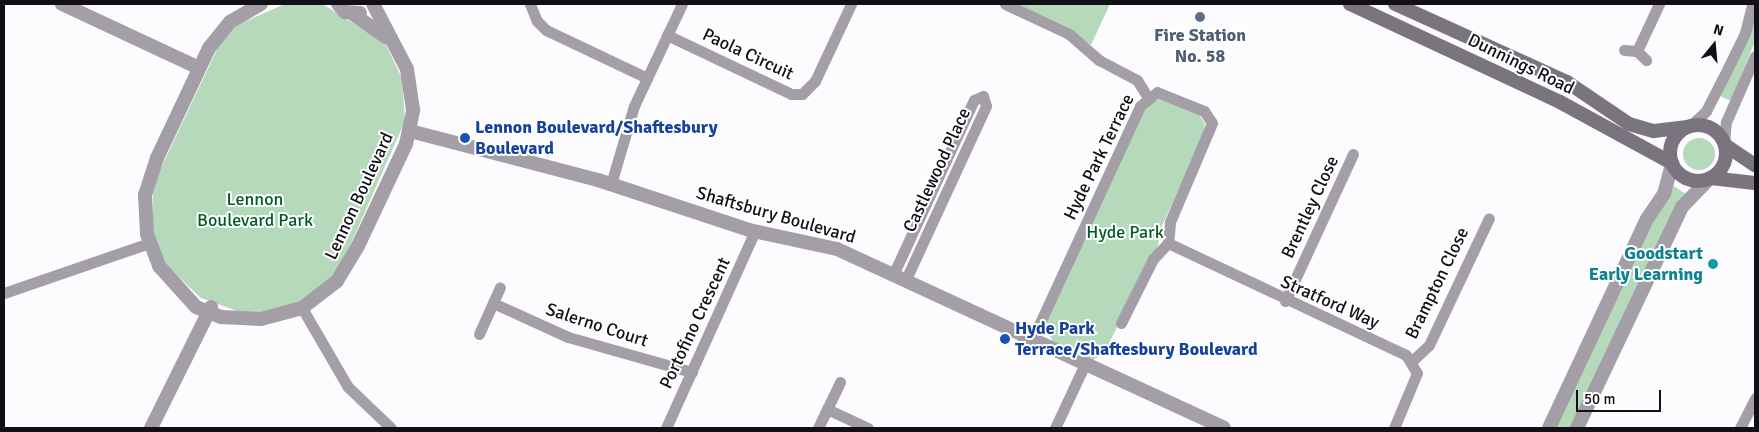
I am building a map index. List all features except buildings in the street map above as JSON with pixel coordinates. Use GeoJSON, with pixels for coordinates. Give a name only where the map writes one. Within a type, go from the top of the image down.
{"type":"FeatureCollection","features":[{"type":"Feature","properties":{"kind":"main road","name":"Dunnings Road"},"geometry":{"type":"LineString","coordinates":[[1350,4],[1560,102],[1672,163]]}},
{"type":"Feature","properties":{"kind":"main road","name":"Dunnings Road"},"geometry":{"type":"LineString","coordinates":[[1395,4],[1566,82],[1630,124],[1654,131],[1689,127]]}},
{"type":"Feature","properties":{"kind":"main road"},"geometry":{"type":"LineString","coordinates":[[1755,165],[1724,144],[1713,130],[1689,127],[1672,142],[1672,163],[1687,179],[1755,183]]}},
{"type":"Feature","properties":{"kind":"main road"},"geometry":{"type":"LineString","coordinates":[[1710,179],[1724,165],[1724,144]]}},
{"type":"Feature","properties":{"kind":"street"},"geometry":{"type":"LineString","coordinates":[[62,4],[198,68]]}},
{"type":"Feature","properties":{"kind":"street","name":"Lennon Boulevard"},"geometry":{"type":"LineString","coordinates":[[261,4],[221,31],[198,68],[150,175],[144,204],[149,243],[159,266],[187,297],[206,308],[232,317],[268,318],[302,308],[329,290],[348,265],[410,132],[411,87],[394,44],[371,4]]}},
{"type":"Feature","properties":{"kind":"street"},"geometry":{"type":"LineString","coordinates":[[353,14],[371,4]]}},
{"type":"Feature","properties":{"kind":"street"},"geometry":{"type":"LineString","coordinates":[[530,4],[537,21],[546,30],[647,78]]}},
{"type":"Feature","properties":{"kind":"street"},"geometry":{"type":"LineString","coordinates":[[611,184],[630,116],[682,4]]}},
{"type":"Feature","properties":{"kind":"street","name":"Paola Circuit"},"geometry":{"type":"LineString","coordinates":[[667,35],[791,94],[802,94],[815,81],[851,4]]}},
{"type":"Feature","properties":{"kind":"street"},"geometry":{"type":"LineString","coordinates":[[1005,4],[1069,34],[1099,60],[1137,80],[1147,96]]}},
{"type":"Feature","properties":{"kind":"street"},"geometry":{"type":"LineString","coordinates":[[1637,51],[1659,4]]}},
{"type":"Feature","properties":{"kind":"street"},"geometry":{"type":"LineString","coordinates":[[1689,127],[1706,110],[1723,78],[1745,33],[1754,4]]}},
{"type":"Feature","properties":{"kind":"street"},"geometry":{"type":"LineString","coordinates":[[336,5],[353,14],[394,44]]}},
{"type":"Feature","properties":{"kind":"street"},"geometry":{"type":"LineString","coordinates":[[1624,50],[1637,51],[1646,60]]}},
{"type":"Feature","properties":{"kind":"street"},"geometry":{"type":"LineString","coordinates":[[1724,144],[1726,122],[1755,56]]}},
{"type":"Feature","properties":{"kind":"street","name":"Hyde Park Terrace"},"geometry":{"type":"LineString","coordinates":[[1032,340],[1147,96],[1171,95],[1212,119],[1210,134],[1170,222],[1168,243]]}},
{"type":"Feature","properties":{"kind":"street","name":"Castlewood Place"},"geometry":{"type":"LineString","coordinates":[[983,96],[986,106],[899,278],[974,100],[983,96]]}},
{"type":"Feature","properties":{"kind":"street","name":"Shaftsbury Boulevard"},"geometry":{"type":"LineString","coordinates":[[410,132],[611,184],[756,232],[829,247],[1224,428]]}},
{"type":"Feature","properties":{"kind":"street","name":"Brentley Close"},"geometry":{"type":"LineString","coordinates":[[1286,301],[1353,154]]}},
{"type":"Feature","properties":{"kind":"street"},"geometry":{"type":"LineString","coordinates":[[1549,428],[1647,219],[1664,194],[1672,163]]}},
{"type":"Feature","properties":{"kind":"street"},"geometry":{"type":"LineString","coordinates":[[1577,428],[1682,207],[1710,179]]}},
{"type":"Feature","properties":{"kind":"street","name":"Brampton Close"},"geometry":{"type":"LineString","coordinates":[[1412,361],[1429,345],[1489,218]]}},
{"type":"Feature","properties":{"kind":"street","name":"Portofino Crescent"},"geometry":{"type":"LineString","coordinates":[[666,428],[756,232]]}},
{"type":"Feature","properties":{"kind":"street"},"geometry":{"type":"LineString","coordinates":[[4,294],[149,243]]}},
{"type":"Feature","properties":{"kind":"street"},"geometry":{"type":"LineString","coordinates":[[1122,323],[1153,259],[1168,243]]}},
{"type":"Feature","properties":{"kind":"street","name":"Stratford Way"},"geometry":{"type":"LineString","coordinates":[[1168,243],[1412,361]]}},
{"type":"Feature","properties":{"kind":"street"},"geometry":{"type":"LineString","coordinates":[[479,334],[500,287]]}},
{"type":"Feature","properties":{"kind":"street","name":"Salerno Court"},"geometry":{"type":"LineString","coordinates":[[493,304],[568,336],[692,372]]}},
{"type":"Feature","properties":{"kind":"street"},"geometry":{"type":"LineString","coordinates":[[151,428],[206,308]]}},
{"type":"Feature","properties":{"kind":"street"},"geometry":{"type":"LineString","coordinates":[[302,308],[348,387],[391,428]]}},
{"type":"Feature","properties":{"kind":"street"},"geometry":{"type":"LineString","coordinates":[[1394,428],[1415,380],[1412,361]]}},
{"type":"Feature","properties":{"kind":"street"},"geometry":{"type":"LineString","coordinates":[[1055,428],[1086,364]]}},
{"type":"Feature","properties":{"kind":"street"},"geometry":{"type":"LineString","coordinates":[[818,428],[840,382]]}},
{"type":"Feature","properties":{"kind":"street"},"geometry":{"type":"LineString","coordinates":[[1740,428],[1755,398]]}},
{"type":"Feature","properties":{"kind":"street"},"geometry":{"type":"LineString","coordinates":[[827,410],[868,428]]}},
{"type":"Feature","properties":{"kind":"green space","name":"Lennon Boulevard Park"},"geometry":{"type":"Polygon","coordinates":[[[285,4],[324,5],[385,43],[402,78],[405,121],[345,257],[328,281],[297,303],[261,312],[240,312],[201,298],[167,266],[153,234],[153,185],[219,45],[237,25],[285,4]]]}},
{"type":"Feature","properties":{"kind":"green space"},"geometry":{"type":"Polygon","coordinates":[[[1016,4],[1110,4],[1091,45],[1016,4]]]}},
{"type":"Feature","properties":{"kind":"green space"},"geometry":{"type":"Polygon","coordinates":[[[1755,17],[1755,41],[1731,101],[1718,95],[1755,17]]]}},
{"type":"Feature","properties":{"kind":"green space","name":"Hyde Park"},"geometry":{"type":"Polygon","coordinates":[[[1161,98],[1198,113],[1205,124],[1203,137],[1161,228],[1158,246],[1104,353],[1093,360],[1053,342],[1045,326],[1145,108],[1161,98]]]}},
{"type":"Feature","properties":{"kind":"green space"},"geometry":{"type":"Polygon","coordinates":[[[1699,138],[1705,139],[1710,143],[1714,148],[1714,160],[1710,165],[1705,169],[1699,170],[1693,169],[1688,165],[1684,160],[1683,154],[1684,148],[1688,143],[1693,139],[1699,138]]]}},
{"type":"Feature","properties":{"kind":"green space"},"geometry":{"type":"Polygon","coordinates":[[[1674,186],[1686,194],[1572,428],[1553,428],[1638,249],[1674,186]]]}},
{"type":"Feature","properties":{"kind":"place","name":"Fire Station No. 58"},"geometry":{"type":"Point","coordinates":[1200,17]}},
{"type":"Feature","properties":{"kind":"place","name":"Lennon Boulevard/Shaftesbury Boulevard"},"geometry":{"type":"Point","coordinates":[465,138]}},
{"type":"Feature","properties":{"kind":"place","name":"Goodstart Early Learning"},"geometry":{"type":"Point","coordinates":[1713,264]}},
{"type":"Feature","properties":{"kind":"place","name":"Hyde Park Terrace/Shaftesbury Boulevard"},"geometry":{"type":"Point","coordinates":[1005,339]}}]}
